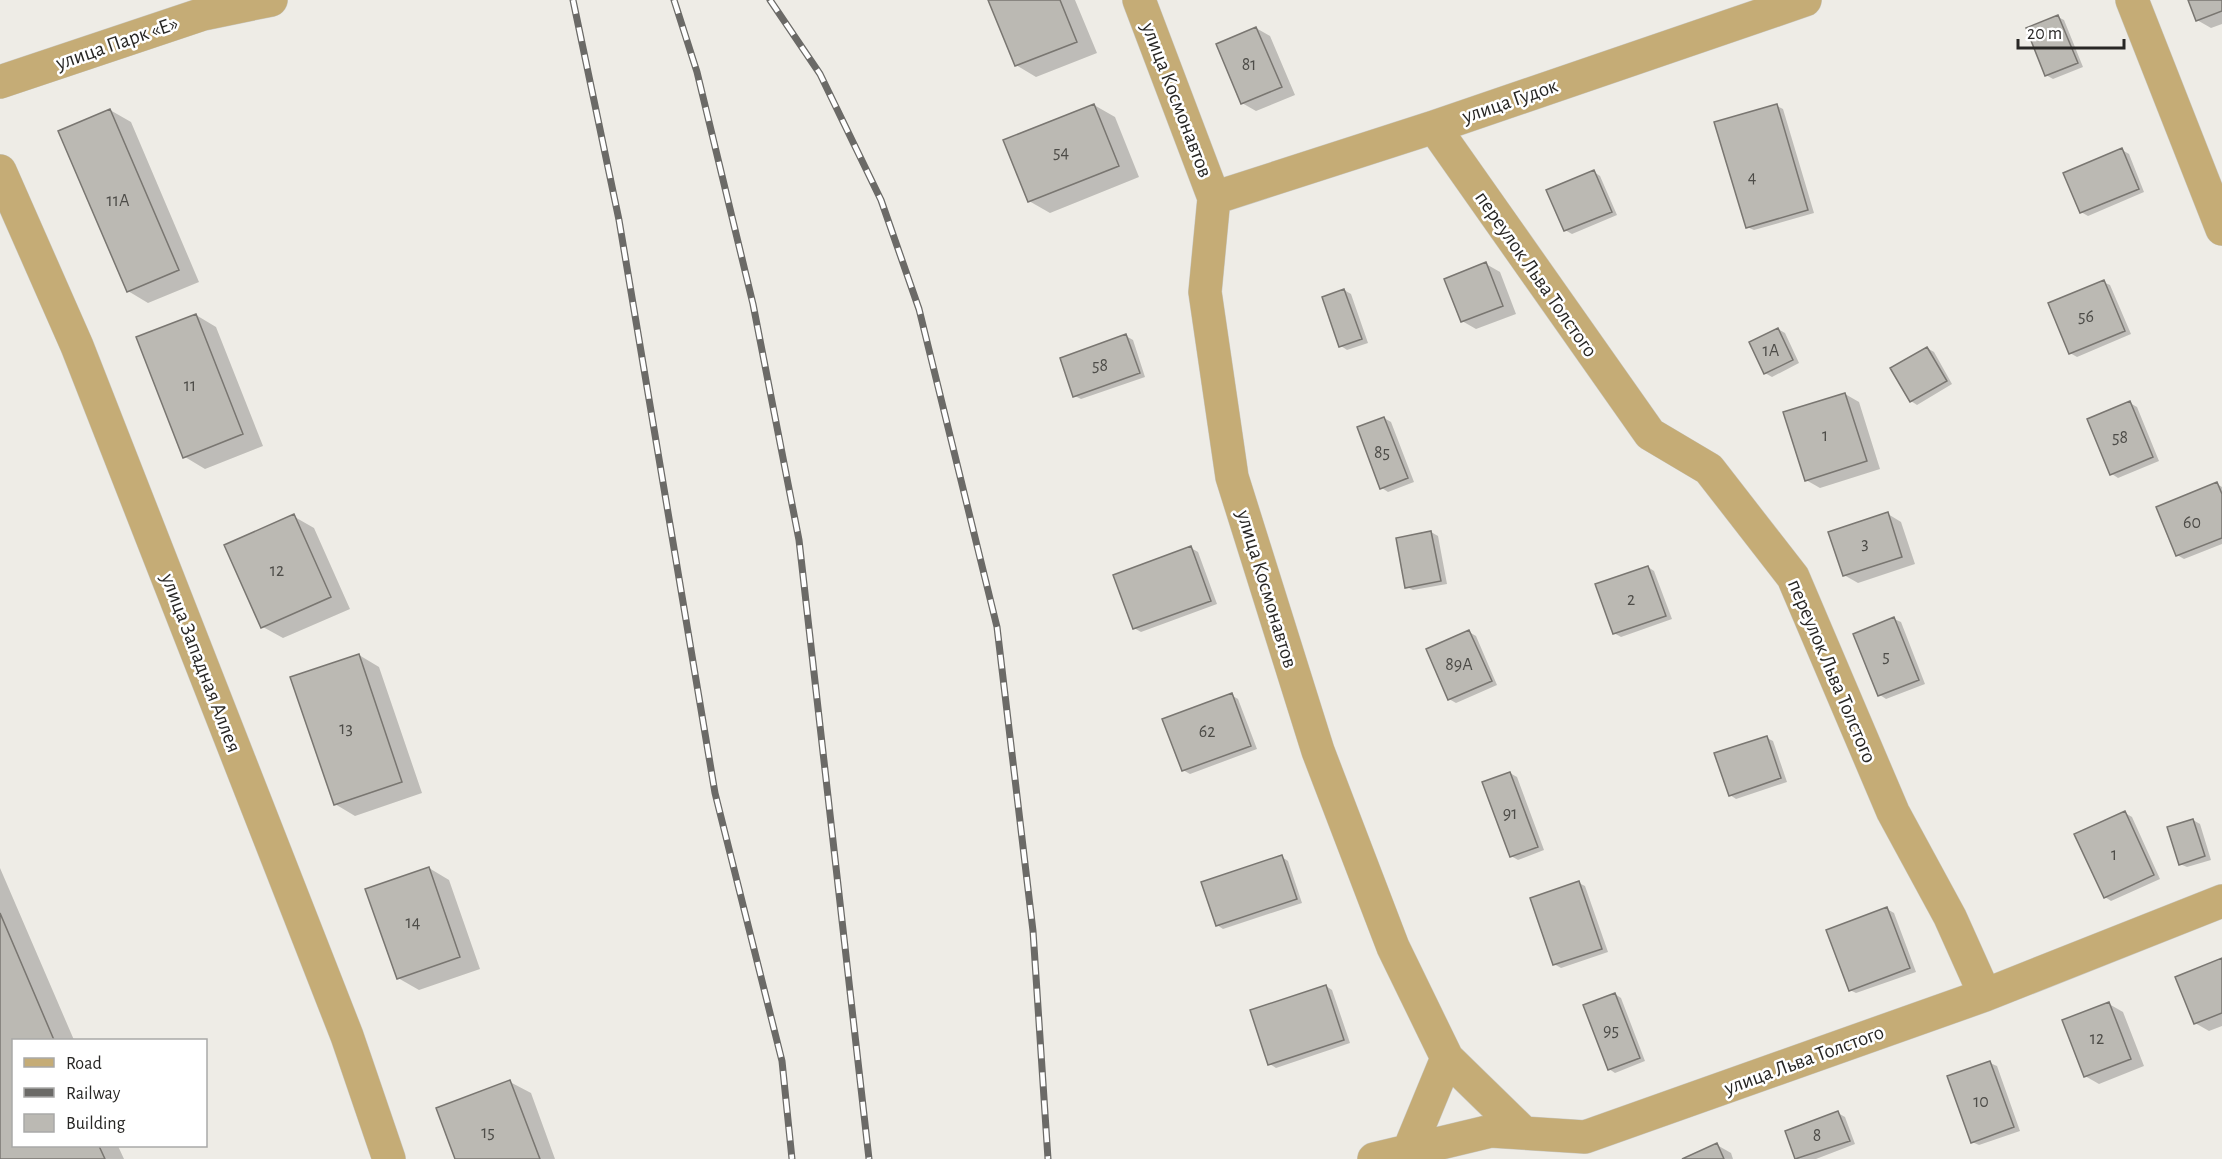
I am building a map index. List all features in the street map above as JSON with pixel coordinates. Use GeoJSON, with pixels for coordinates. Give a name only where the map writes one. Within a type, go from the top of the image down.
{"type":"FeatureCollection","features":[{"type":"Feature","properties":{"kind":"street","name":"улица Парк «Е»"},"geometry":{"type":"LineString","coordinates":[[0,82],[203,14],[271,0]]}},
{"type":"Feature","properties":{"kind":"street","name":"улица Космонавтов"},"geometry":{"type":"LineString","coordinates":[[1139,0],[1215,198],[1205,292],[1232,477],[1318,751],[1393,947],[1447,1058],[1524,1133]]}},
{"type":"Feature","properties":{"kind":"street","name":"улица Гудок"},"geometry":{"type":"LineString","coordinates":[[1215,198],[1434,127],[1805,0]]}},
{"type":"Feature","properties":{"kind":"street"},"geometry":{"type":"LineString","coordinates":[[2132,0],[2222,229]]}},
{"type":"Feature","properties":{"kind":"street","name":"переулок Льва Толстого"},"geometry":{"type":"LineString","coordinates":[[1434,127],[1650,434],[1709,469],[1793,576],[1893,812],[1950,917],[1985,995]]}},
{"type":"Feature","properties":{"kind":"street","name":"улица Западная Аллея"},"geometry":{"type":"LineString","coordinates":[[0,171],[77,346],[347,1036],[389,1159]]}},
{"type":"Feature","properties":{"kind":"street","name":"улица Льва Толстого"},"geometry":{"type":"LineString","coordinates":[[1374,1159],[1491,1131],[1524,1133],[1590,1148],[2222,901]]}},
{"type":"Feature","properties":{"kind":"street"},"geometry":{"type":"LineString","coordinates":[[1409,1150],[1447,1058]]}},
{"type":"Feature","properties":{"kind":"building"},"geometry":{"type":"Polygon","coordinates":[[[988,0],[1060,0],[1077,42],[1015,66],[988,0]]]}},
{"type":"Feature","properties":{"kind":"building"},"geometry":{"type":"Polygon","coordinates":[[[2188,0],[2222,0],[2222,11],[2196,21],[2188,0]]]}},
{"type":"Feature","properties":{"kind":"building"},"geometry":{"type":"Polygon","coordinates":[[[2058,15],[2078,63],[2045,76],[2026,28],[2058,15]]]}},
{"type":"Feature","properties":{"kind":"building"},"geometry":{"type":"Polygon","coordinates":[[[1256,27],[1282,87],[1241,104],[1216,44],[1256,27]]]}},
{"type":"Feature","properties":{"kind":"building"},"geometry":{"type":"Polygon","coordinates":[[[1094,104],[1119,166],[1028,202],[1003,140],[1094,104]]]}},
{"type":"Feature","properties":{"kind":"building"},"geometry":{"type":"Polygon","coordinates":[[[1777,104],[1808,210],[1746,228],[1714,122],[1777,104]]]}},
{"type":"Feature","properties":{"kind":"building"},"geometry":{"type":"Polygon","coordinates":[[[110,109],[179,270],[127,292],[58,131],[110,109]]]}},
{"type":"Feature","properties":{"kind":"building"},"geometry":{"type":"Polygon","coordinates":[[[2122,148],[2139,189],[2080,213],[2063,173],[2122,148]]]}},
{"type":"Feature","properties":{"kind":"building"},"geometry":{"type":"Polygon","coordinates":[[[1594,170],[1612,212],[1564,231],[1546,190],[1594,170]]]}},
{"type":"Feature","properties":{"kind":"building"},"geometry":{"type":"Polygon","coordinates":[[[1486,262],[1503,306],[1461,322],[1444,279],[1486,262]]]}},
{"type":"Feature","properties":{"kind":"building"},"geometry":{"type":"Polygon","coordinates":[[[2104,280],[2125,331],[2069,354],[2048,303],[2104,280]]]}},
{"type":"Feature","properties":{"kind":"building"},"geometry":{"type":"Polygon","coordinates":[[[1344,289],[1362,339],[1339,347],[1322,297],[1344,289]]]}},
{"type":"Feature","properties":{"kind":"building"},"geometry":{"type":"Polygon","coordinates":[[[196,314],[243,434],[183,458],[136,337],[196,314]]]}},
{"type":"Feature","properties":{"kind":"building"},"geometry":{"type":"Polygon","coordinates":[[[1778,328],[1793,360],[1764,374],[1749,342],[1778,328]]]}},
{"type":"Feature","properties":{"kind":"building"},"geometry":{"type":"Polygon","coordinates":[[[1126,334],[1140,373],[1073,397],[1060,358],[1126,334]]]}},
{"type":"Feature","properties":{"kind":"building"},"geometry":{"type":"Polygon","coordinates":[[[1927,347],[1947,381],[1910,402],[1890,368],[1927,347]]]}},
{"type":"Feature","properties":{"kind":"building"},"geometry":{"type":"Polygon","coordinates":[[[1845,393],[1867,461],[1805,481],[1783,412],[1845,393]]]}},
{"type":"Feature","properties":{"kind":"building"},"geometry":{"type":"Polygon","coordinates":[[[2130,401],[2153,457],[2110,475],[2087,419],[2130,401]]]}},
{"type":"Feature","properties":{"kind":"building"},"geometry":{"type":"Polygon","coordinates":[[[1384,417],[1408,478],[1380,489],[1357,427],[1384,417]]]}},
{"type":"Feature","properties":{"kind":"building"},"geometry":{"type":"Polygon","coordinates":[[[2217,482],[2222,494],[2222,538],[2176,556],[2156,507],[2217,482]]]}},
{"type":"Feature","properties":{"kind":"building"},"geometry":{"type":"Polygon","coordinates":[[[1888,512],[1902,557],[1843,576],[1828,532],[1888,512]]]}},
{"type":"Feature","properties":{"kind":"building"},"geometry":{"type":"Polygon","coordinates":[[[294,514],[331,597],[261,628],[224,545],[294,514]]]}},
{"type":"Feature","properties":{"kind":"building"},"geometry":{"type":"Polygon","coordinates":[[[1431,531],[1441,581],[1405,588],[1396,538],[1431,531]]]}},
{"type":"Feature","properties":{"kind":"building"},"geometry":{"type":"Polygon","coordinates":[[[1191,546],[1211,601],[1133,629],[1113,575],[1191,546]]]}},
{"type":"Feature","properties":{"kind":"building"},"geometry":{"type":"Polygon","coordinates":[[[1648,566],[1666,616],[1613,634],[1595,584],[1648,566]]]}},
{"type":"Feature","properties":{"kind":"building"},"geometry":{"type":"Polygon","coordinates":[[[1894,617],[1919,680],[1878,696],[1853,634],[1894,617]]]}},
{"type":"Feature","properties":{"kind":"building"},"geometry":{"type":"Polygon","coordinates":[[[1469,630],[1492,681],[1448,700],[1426,649],[1469,630]]]}},
{"type":"Feature","properties":{"kind":"building"},"geometry":{"type":"Polygon","coordinates":[[[359,654],[402,782],[334,805],[290,677],[359,654]]]}},
{"type":"Feature","properties":{"kind":"building"},"geometry":{"type":"Polygon","coordinates":[[[1232,693],[1251,746],[1182,771],[1162,719],[1232,693]]]}},
{"type":"Feature","properties":{"kind":"building"},"geometry":{"type":"Polygon","coordinates":[[[1767,736],[1781,778],[1729,796],[1714,753],[1767,736]]]}},
{"type":"Feature","properties":{"kind":"building"},"geometry":{"type":"Polygon","coordinates":[[[1510,772],[1538,847],[1510,857],[1482,782],[1510,772]]]}},
{"type":"Feature","properties":{"kind":"building"},"geometry":{"type":"Polygon","coordinates":[[[2125,811],[2154,875],[2104,898],[2074,834],[2125,811]]]}},
{"type":"Feature","properties":{"kind":"building"},"geometry":{"type":"Polygon","coordinates":[[[2193,819],[2205,856],[2179,865],[2167,827],[2193,819]]]}},
{"type":"Feature","properties":{"kind":"building"},"geometry":{"type":"Polygon","coordinates":[[[1282,855],[1297,899],[1216,926],[1201,882],[1282,855]]]}},
{"type":"Feature","properties":{"kind":"building"},"geometry":{"type":"Polygon","coordinates":[[[429,867],[460,957],[397,979],[365,889],[429,867]]]}},
{"type":"Feature","properties":{"kind":"building"},"geometry":{"type":"Polygon","coordinates":[[[1579,881],[1602,949],[1553,965],[1530,898],[1579,881]]]}},
{"type":"Feature","properties":{"kind":"building"},"geometry":{"type":"Polygon","coordinates":[[[1887,907],[1910,968],[1849,991],[1826,930],[1887,907]]]}},
{"type":"Feature","properties":{"kind":"building"},"geometry":{"type":"Polygon","coordinates":[[[0,913],[54,1039],[12,1039],[12,1147],[99,1147],[105,1159],[0,1159],[0,913]]]}},
{"type":"Feature","properties":{"kind":"building"},"geometry":{"type":"Polygon","coordinates":[[[2222,958],[2222,1013],[2194,1024],[2175,977],[2222,958]]]}},
{"type":"Feature","properties":{"kind":"building"},"geometry":{"type":"Polygon","coordinates":[[[1326,985],[1344,1040],[1268,1065],[1250,1010],[1326,985]]]}},
{"type":"Feature","properties":{"kind":"building"},"geometry":{"type":"Polygon","coordinates":[[[1615,993],[1640,1058],[1608,1070],[1583,1005],[1615,993]]]}},
{"type":"Feature","properties":{"kind":"building"},"geometry":{"type":"Polygon","coordinates":[[[2109,1002],[2131,1059],[2084,1077],[2062,1020],[2109,1002]]]}},
{"type":"Feature","properties":{"kind":"building"},"geometry":{"type":"Polygon","coordinates":[[[1990,1061],[2014,1127],[1971,1143],[1947,1076],[1990,1061]]]}},
{"type":"Feature","properties":{"kind":"building"},"geometry":{"type":"Polygon","coordinates":[[[510,1080],[540,1159],[455,1159],[436,1108],[510,1080]]]}},
{"type":"Feature","properties":{"kind":"building"},"geometry":{"type":"Polygon","coordinates":[[[1838,1111],[1850,1141],[1795,1159],[1785,1131],[1838,1111]]]}},
{"type":"Feature","properties":{"kind":"building"},"geometry":{"type":"Polygon","coordinates":[[[1717,1143],[1724,1159],[1682,1159],[1717,1143]]]}},
{"type":"Feature","properties":{"kind":"railway"},"geometry":{"type":"LineString","coordinates":[[573,0],[619,220],[715,793],[782,1061],[792,1159]]}},
{"type":"Feature","properties":{"kind":"railway"},"geometry":{"type":"LineString","coordinates":[[674,0],[697,72],[753,304],[799,540],[869,1159]]}},
{"type":"Feature","properties":{"kind":"railway"},"geometry":{"type":"LineString","coordinates":[[770,0],[820,74],[881,200],[919,309],[997,627],[1033,931],[1048,1159]]}}]}
